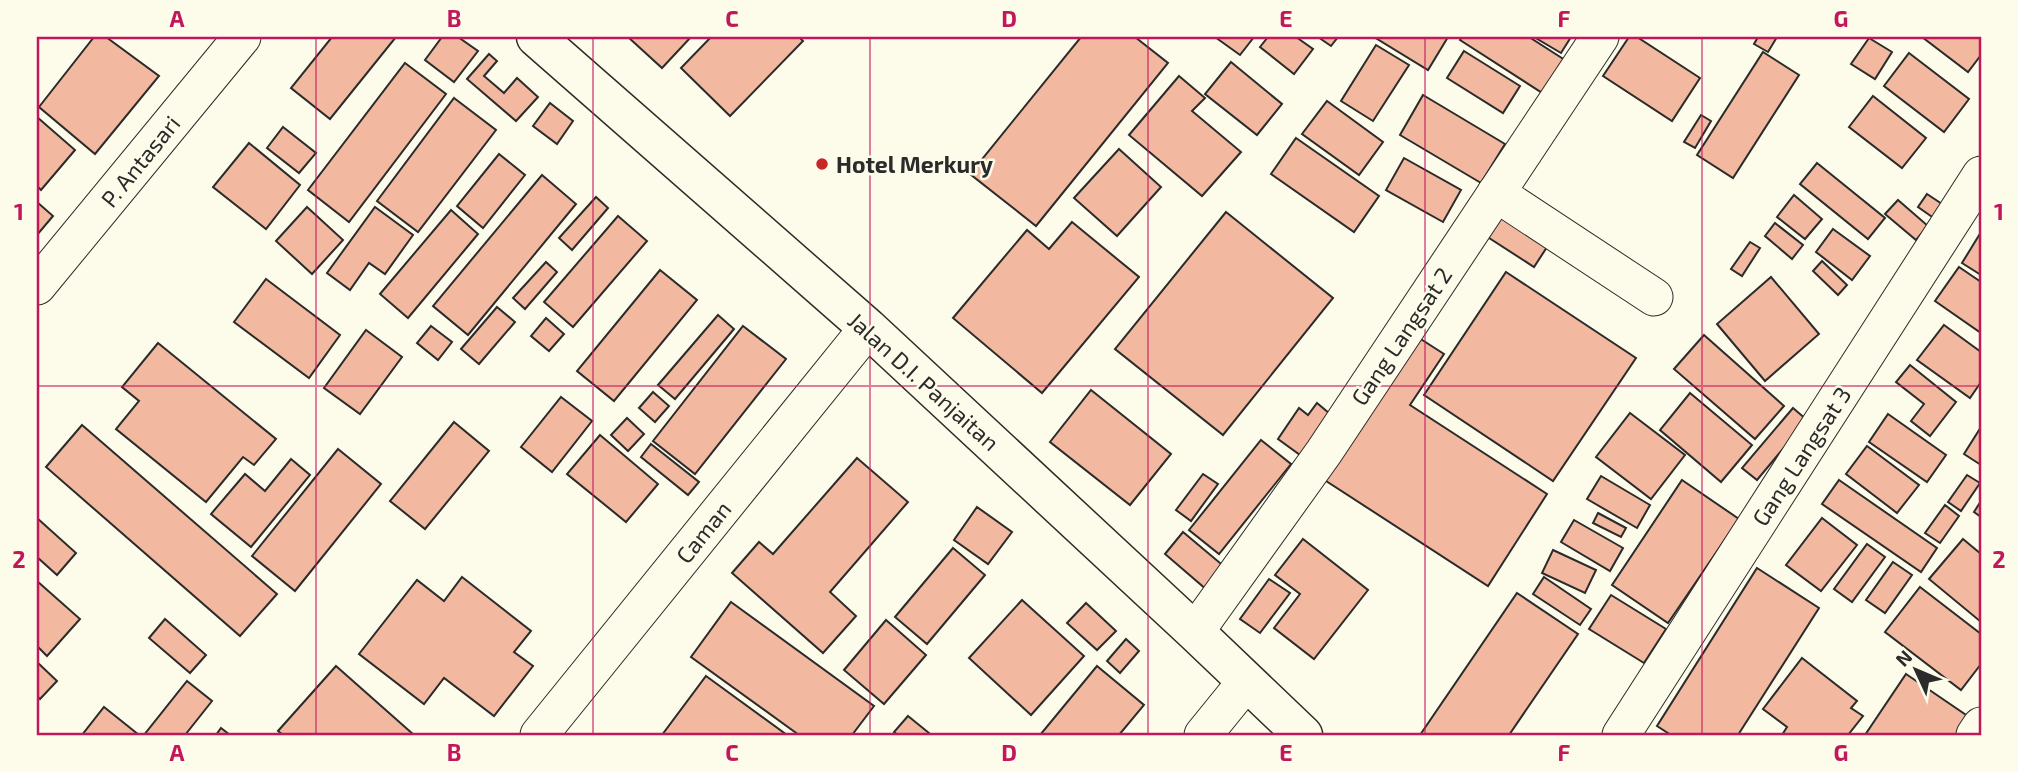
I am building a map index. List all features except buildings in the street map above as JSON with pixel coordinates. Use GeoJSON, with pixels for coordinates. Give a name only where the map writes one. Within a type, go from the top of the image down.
{"type":"FeatureCollection","features":[{"type":"Feature","properties":{"kind":"street","name":"P. Antasari"},"geometry":{"type":"LineString","coordinates":[[37,286],[242,37]]}},
{"type":"Feature","properties":{"kind":"street","name":"Jalan D.I. Panjaitan"},"geometry":{"type":"LineString","coordinates":[[536,37],[868,328],[1303,735]]}},
{"type":"Feature","properties":{"kind":"street","name":"Gang Langsat 2"},"geometry":{"type":"LineString","coordinates":[[1195,632],[1324,452],[1600,37]]}},
{"type":"Feature","properties":{"kind":"street","name":"Gang Langsat 3"},"geometry":{"type":"LineString","coordinates":[[1621,735],[1981,176]]}},
{"type":"Feature","properties":{"kind":"street"},"geometry":{"type":"LineString","coordinates":[[1496,193],[1654,297]]}},
{"type":"Feature","properties":{"kind":"street","name":"Caman"},"geometry":{"type":"LineString","coordinates":[[538,735],[868,328]]}},
{"type":"Feature","properties":{"kind":"street"},"geometry":{"type":"LineString","coordinates":[[1203,735],[1246,682]]}},
{"type":"Feature","properties":{"kind":"street"},"geometry":{"type":"LineString","coordinates":[[1975,735],[1981,726]]}},
{"type":"Feature","properties":{"kind":"place","name":"Hotel Merkury"},"geometry":{"type":"Point","coordinates":[822,164]}}]}
